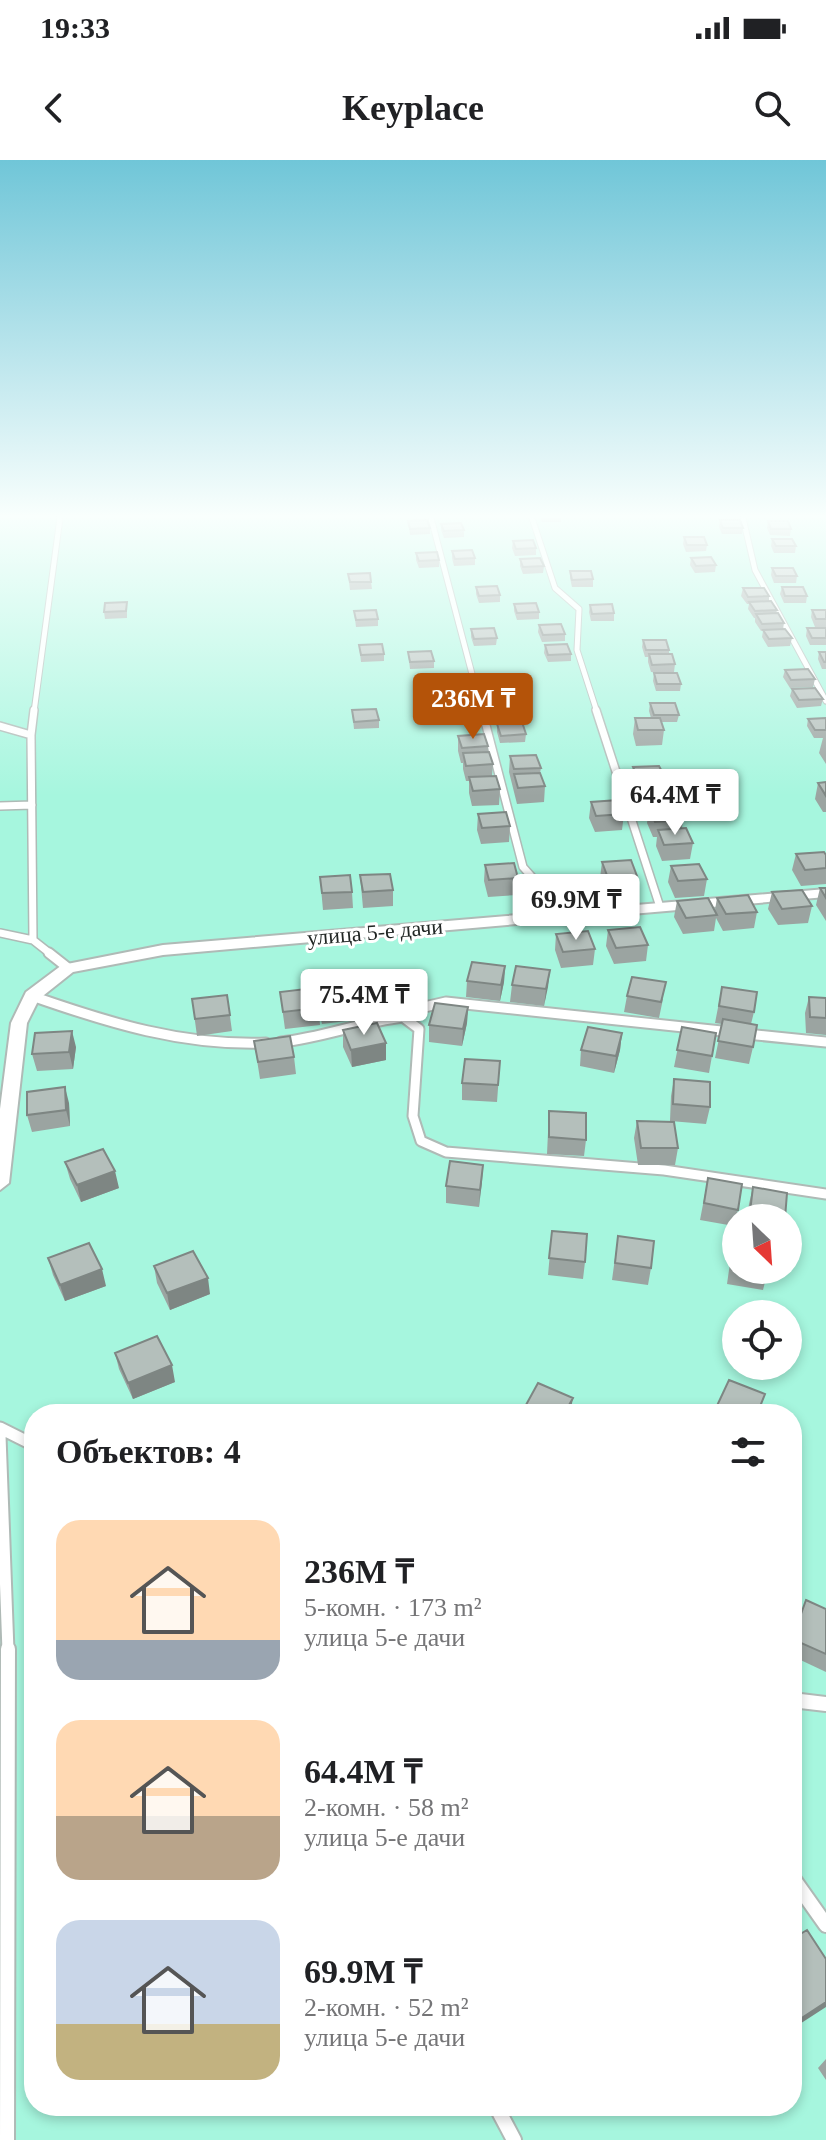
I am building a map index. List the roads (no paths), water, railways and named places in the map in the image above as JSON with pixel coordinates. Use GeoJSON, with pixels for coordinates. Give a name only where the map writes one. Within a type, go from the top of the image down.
{"type":"FeatureCollection","features":[{"type":"Feature","properties":{"kind":"street","name":"улица 5-е дачи"},"geometry":{"type":"LineString","coordinates":[[68,968],[163,950],[826,893]]}},
{"type":"Feature","properties":{"kind":"street"},"geometry":{"type":"LineString","coordinates":[[0,1183],[8,1064],[19,1023],[32,996],[68,968]]}},
{"type":"Feature","properties":{"kind":"lane"},"geometry":{"type":"LineString","coordinates":[[33,940],[31,735],[48,610]]}},
{"type":"Feature","properties":{"kind":"lane"},"geometry":{"type":"LineString","coordinates":[[455,610],[523,867],[566,915]]}},
{"type":"Feature","properties":{"kind":"lane"},"geometry":{"type":"LineString","coordinates":[[579,610],[577,650],[660,907]]}},
{"type":"Feature","properties":{"kind":"lane"},"geometry":{"type":"LineString","coordinates":[[777,610],[826,701]]}},
{"type":"Feature","properties":{"kind":"lane"},"geometry":{"type":"LineString","coordinates":[[0,726],[31,735]]}},
{"type":"Feature","properties":{"kind":"lane"},"geometry":{"type":"LineString","coordinates":[[0,806],[32,805]]}},
{"type":"Feature","properties":{"kind":"lane"},"geometry":{"type":"LineString","coordinates":[[0,933],[33,940],[68,968]]}},
{"type":"Feature","properties":{"kind":"lane"},"geometry":{"type":"LineString","coordinates":[[32,996],[111,1023],[189,1043],[244,1045],[301,1040],[364,1022],[403,1017],[420,1008],[446,1002],[826,1042]]}},
{"type":"Feature","properties":{"kind":"lane"},"geometry":{"type":"LineString","coordinates":[[403,1017],[419,1029],[413,1116],[421,1141],[446,1152],[664,1170],[826,1194]]}},
{"type":"Feature","properties":{"kind":"lane"},"geometry":{"type":"LineString","coordinates":[[0,1428],[24,1440]]}},
{"type":"Feature","properties":{"kind":"lane"},"geometry":{"type":"LineString","coordinates":[[0,1436],[9,1667],[5,1758],[9,2139]]}},
{"type":"Feature","properties":{"kind":"lane"},"geometry":{"type":"LineString","coordinates":[[802,1701],[826,1704]]}},
{"type":"Feature","properties":{"kind":"lane"},"geometry":{"type":"LineString","coordinates":[[802,1891],[826,1925]]}},
{"type":"Feature","properties":{"kind":"lane"},"geometry":{"type":"LineString","coordinates":[[501,2116],[514,2140]]}}]}
